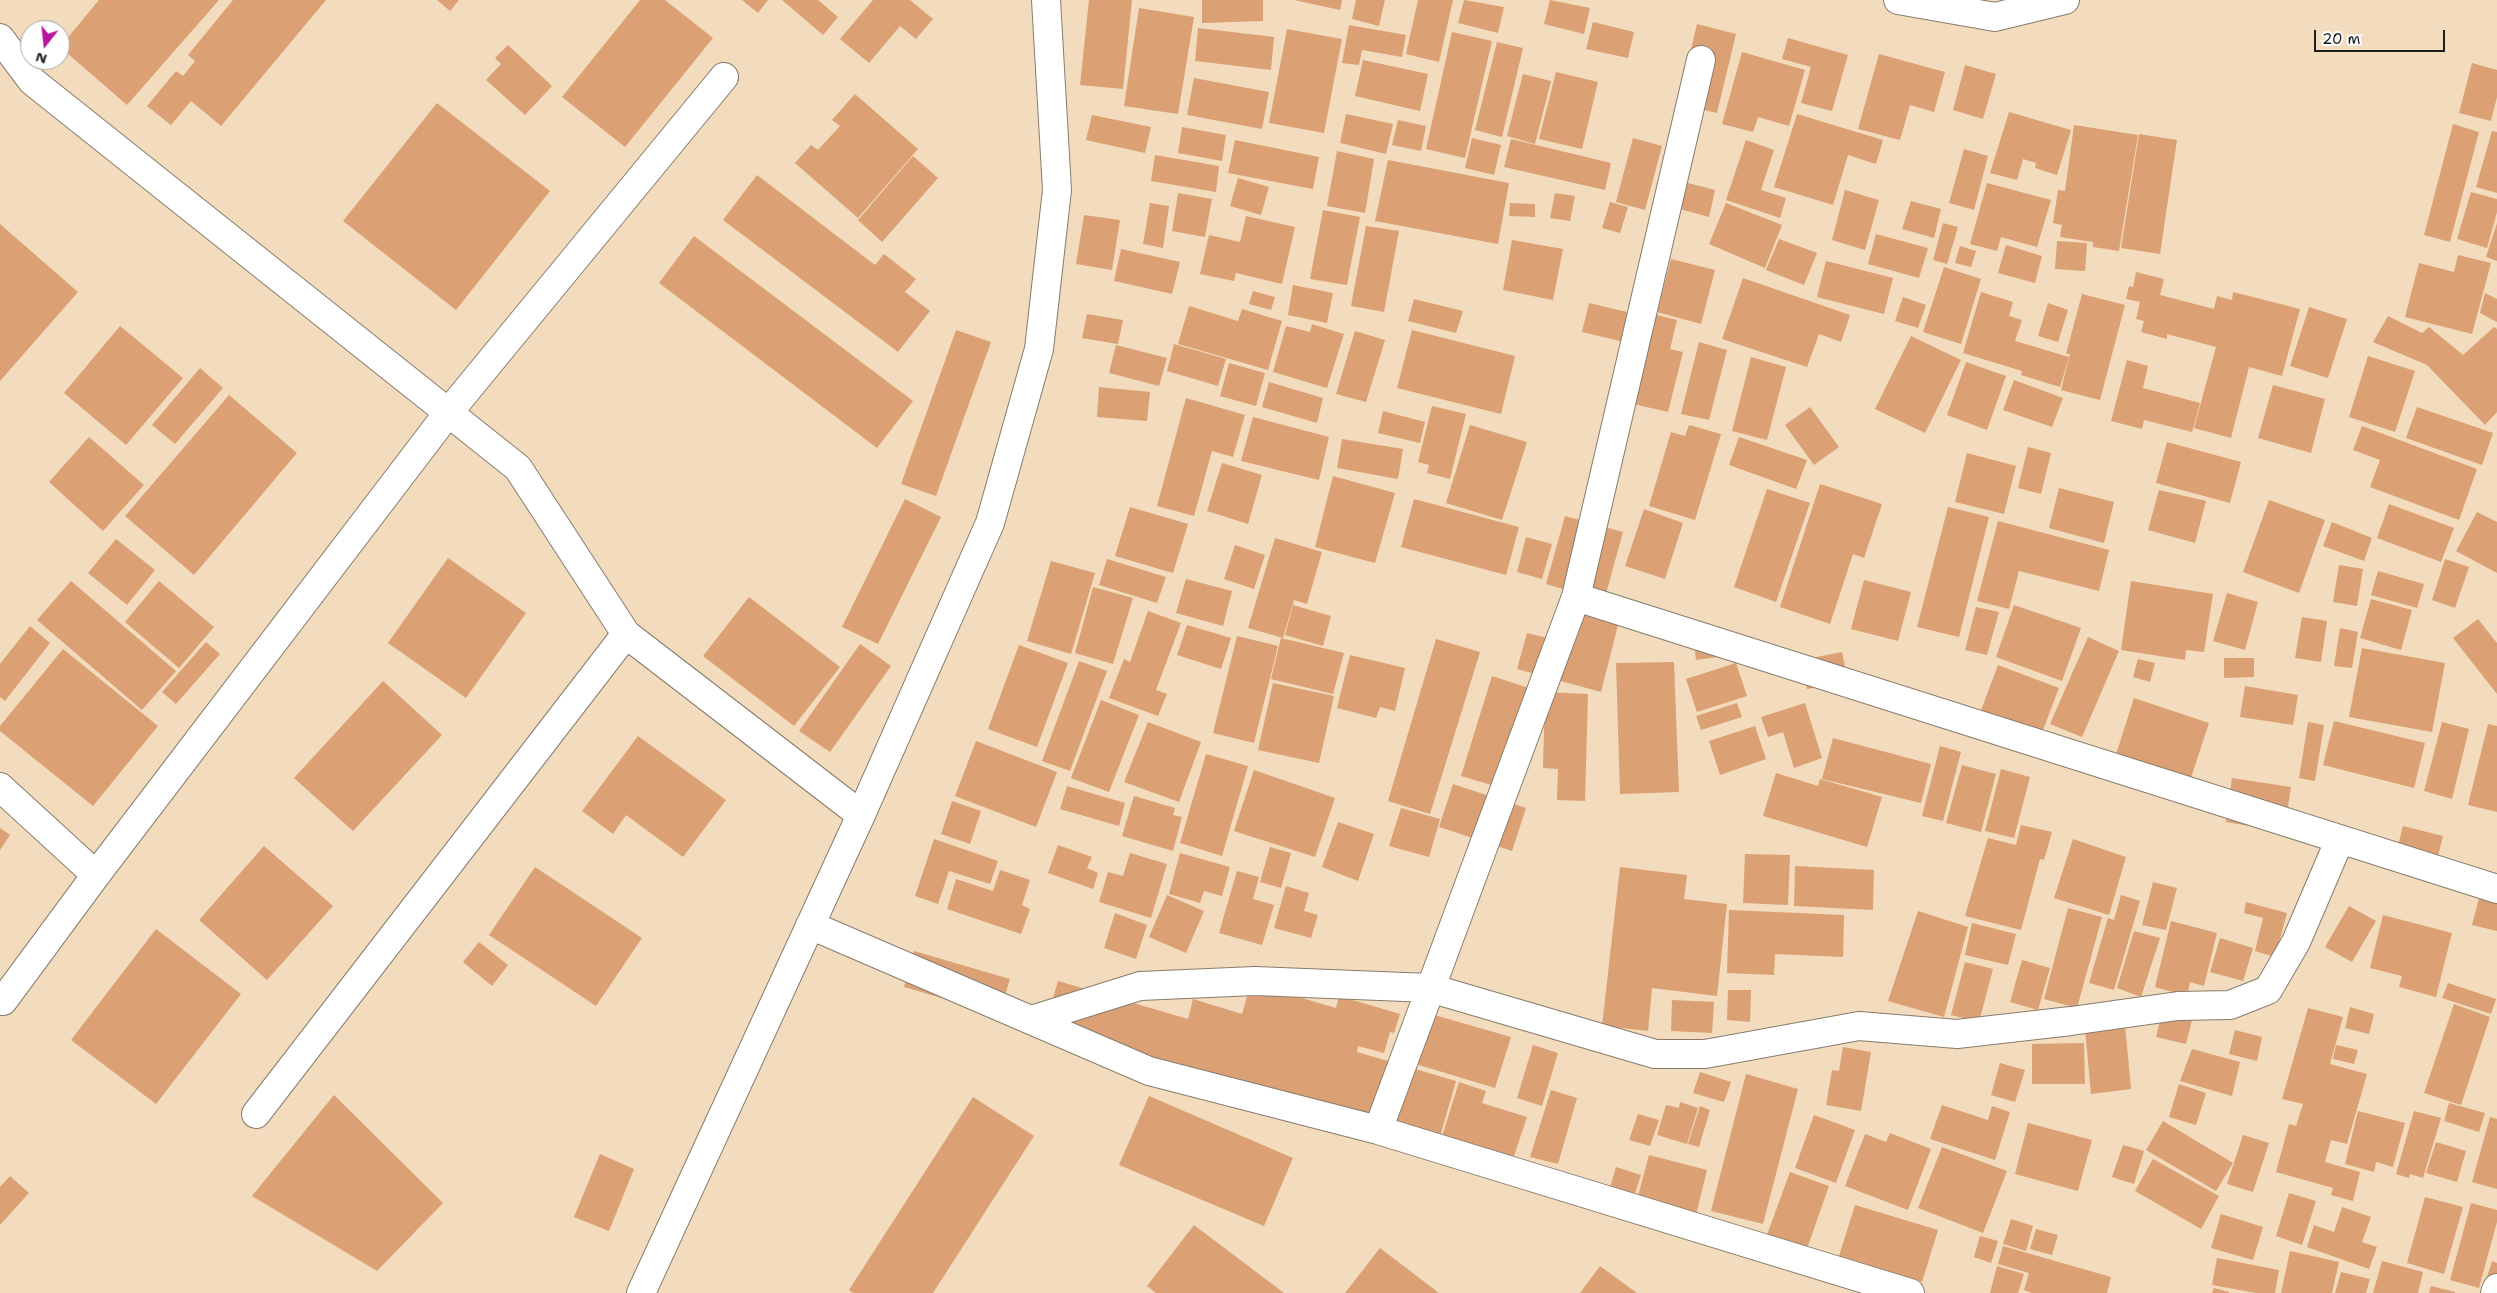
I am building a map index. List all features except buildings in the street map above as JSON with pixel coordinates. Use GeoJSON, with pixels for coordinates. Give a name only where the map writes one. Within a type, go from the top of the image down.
{"type":"FeatureCollection","features":[{"type":"Feature","properties":{"kind":"street"},"geometry":{"type":"LineString","coordinates":[[641,1293],[861,815],[990,522],[1040,349],[1057,190],[1046,0]]}},
{"type":"Feature","properties":{"kind":"street"},"geometry":{"type":"LineString","coordinates":[[1898,0],[1994,17],[2065,0]]}},
{"type":"Feature","properties":{"kind":"street"},"geometry":{"type":"LineString","coordinates":[[0,38],[32,81],[518,468],[626,634],[861,815]]}},
{"type":"Feature","properties":{"kind":"street"},"geometry":{"type":"LineString","coordinates":[[1378,1130],[1576,597],[1701,60]]}},
{"type":"Feature","properties":{"kind":"street"},"geometry":{"type":"LineString","coordinates":[[3,1001],[96,875],[448,413],[724,77]]}},
{"type":"Feature","properties":{"kind":"street"},"geometry":{"type":"LineString","coordinates":[[1576,597],[2497,889]]}},
{"type":"Feature","properties":{"kind":"street"},"geometry":{"type":"LineString","coordinates":[[256,1114],[626,634]]}},
{"type":"Feature","properties":{"kind":"street"},"geometry":{"type":"LineString","coordinates":[[0,787],[96,875]]}},
{"type":"Feature","properties":{"kind":"street"},"geometry":{"type":"LineString","coordinates":[[1031,1020],[1140,986],[1255,982],[1430,988],[1655,1054],[1705,1054],[1860,1026],[1957,1034],[2178,1006],[2230,1005],[2268,990],[2296,942],[2340,839]]}},
{"type":"Feature","properties":{"kind":"street"},"geometry":{"type":"LineString","coordinates":[[810,925],[1149,1071],[1378,1130],[1910,1293]]}},
{"type":"Feature","properties":{"kind":"street"},"geometry":{"type":"LineString","coordinates":[[2496,1293],[2497,1288]]}}]}
